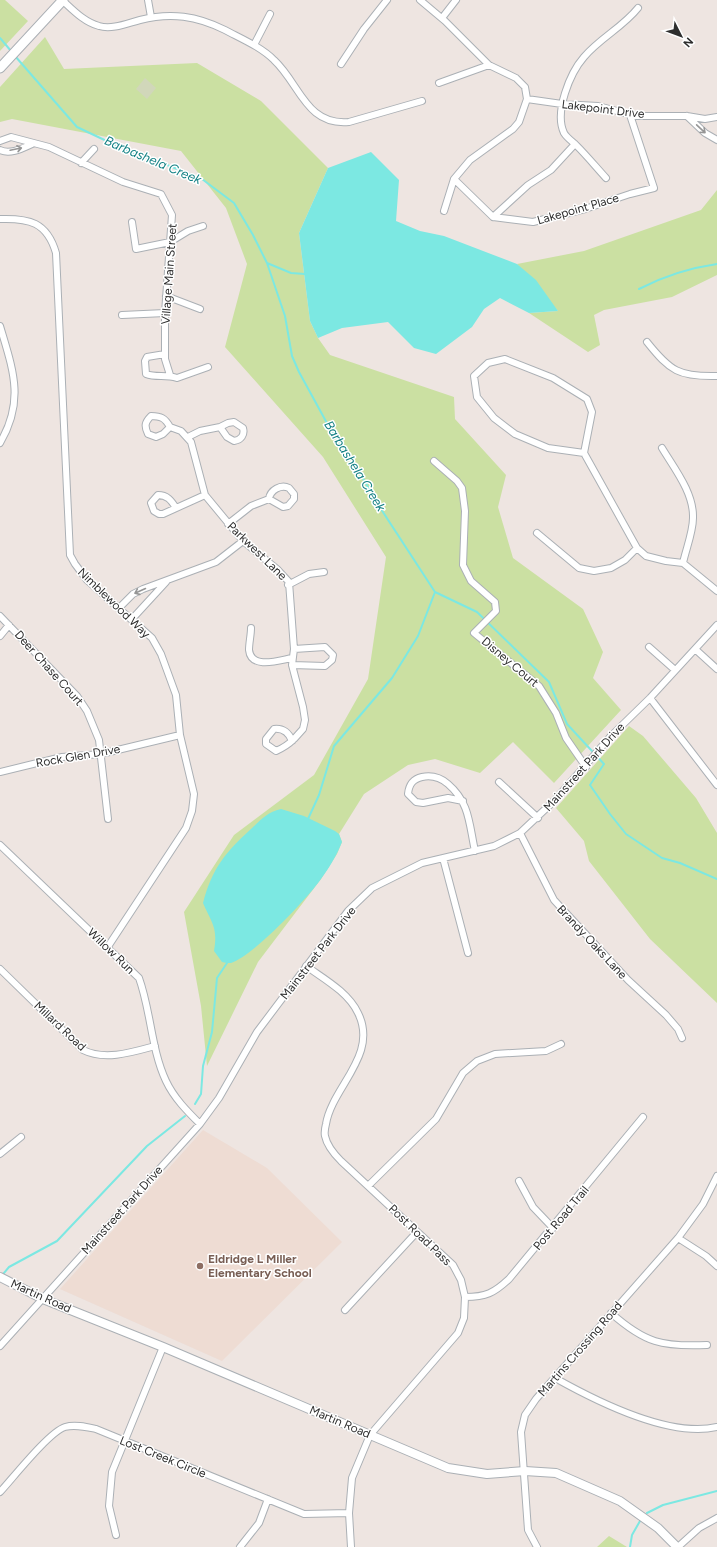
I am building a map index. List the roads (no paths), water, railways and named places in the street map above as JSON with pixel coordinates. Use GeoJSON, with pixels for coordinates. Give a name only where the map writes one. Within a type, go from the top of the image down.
{"type":"FeatureCollection","features":[{"type":"Feature","properties":{"kind":"main road"},"geometry":{"type":"LineString","coordinates":[[3,65],[62,0]]}},
{"type":"Feature","properties":{"kind":"street"},"geometry":{"type":"LineString","coordinates":[[62,0],[84,20],[100,27],[120,26],[151,17],[180,15],[193,18],[225,30],[254,45],[281,67],[304,102],[318,115],[327,120],[339,123],[349,122],[422,101]]}},
{"type":"Feature","properties":{"kind":"street"},"geometry":{"type":"LineString","coordinates":[[148,0],[151,17]]}},
{"type":"Feature","properties":{"kind":"street"},"geometry":{"type":"LineString","coordinates":[[341,64],[364,29],[387,0]]}},
{"type":"Feature","properties":{"kind":"street"},"geometry":{"type":"LineString","coordinates":[[420,0],[442,18],[489,65],[516,78],[525,87],[527,99],[519,122],[514,129],[470,160],[454,179],[444,211]]}},
{"type":"Feature","properties":{"kind":"street"},"geometry":{"type":"LineString","coordinates":[[442,18],[456,0]]}},
{"type":"Feature","properties":{"kind":"street"},"geometry":{"type":"LineString","coordinates":[[606,178],[564,134],[561,122],[562,104],[566,90],[583,57],[612,30],[629,19],[638,8]]}},
{"type":"Feature","properties":{"kind":"street"},"geometry":{"type":"LineString","coordinates":[[254,45],[270,14]]}},
{"type":"Feature","properties":{"kind":"street"},"geometry":{"type":"LineString","coordinates":[[439,83],[489,65]]}},
{"type":"Feature","properties":{"kind":"street","name":"Lakepoint Drive"},"geometry":{"type":"LineString","coordinates":[[527,99],[562,104],[598,106],[630,115],[688,116],[705,119],[717,117]]}},
{"type":"Feature","properties":{"kind":"street","name":"Lakepoint Place"},"geometry":{"type":"LineString","coordinates":[[493,217],[533,222],[585,209],[654,188],[630,115]]}},
{"type":"Feature","properties":{"kind":"street"},"geometry":{"type":"LineString","coordinates":[[688,116],[705,133],[717,140]]}},
{"type":"Feature","properties":{"kind":"street","name":"Village Main Street"},"geometry":{"type":"LineString","coordinates":[[0,140],[11,137],[32,144],[49,147],[81,163],[139,188],[151,190],[161,194],[172,215],[165,313],[165,354],[170,375]]}},
{"type":"Feature","properties":{"kind":"street"},"geometry":{"type":"LineString","coordinates":[[0,150],[19,150],[32,144]]}},
{"type":"Feature","properties":{"kind":"street"},"geometry":{"type":"LineString","coordinates":[[454,179],[493,217],[528,185],[551,170],[575,144]]}},
{"type":"Feature","properties":{"kind":"street"},"geometry":{"type":"LineString","coordinates":[[81,163],[94,149]]}},
{"type":"Feature","properties":{"kind":"street","name":"Nimblewood Way"},"geometry":{"type":"LineString","coordinates":[[0,219],[20,218],[32,221],[48,236],[53,244],[56,254],[70,555],[87,580],[152,638],[169,672],[176,695],[180,735],[194,794],[190,820],[171,853],[107,948]]}},
{"type":"Feature","properties":{"kind":"street"},"geometry":{"type":"LineString","coordinates":[[132,222],[136,249],[170,242],[203,226]]}},
{"type":"Feature","properties":{"kind":"street"},"geometry":{"type":"LineString","coordinates":[[166,296],[200,309]]}},
{"type":"Feature","properties":{"kind":"street"},"geometry":{"type":"LineString","coordinates":[[122,315],[165,313]]}},
{"type":"Feature","properties":{"kind":"street"},"geometry":{"type":"LineString","coordinates":[[0,326],[11,368],[15,402],[13,414],[0,443]]}},
{"type":"Feature","properties":{"kind":"street"},"geometry":{"type":"LineString","coordinates":[[647,342],[662,361],[677,371],[694,377],[717,376]]}},
{"type":"Feature","properties":{"kind":"street"},"geometry":{"type":"LineString","coordinates":[[165,354],[147,357],[145,361],[146,374],[151,376],[170,375],[177,378],[208,367]]}},
{"type":"Feature","properties":{"kind":"street"},"geometry":{"type":"LineString","coordinates":[[584,453],[548,448],[516,434],[494,418],[477,397],[474,376],[488,363],[505,359],[553,378],[587,398],[592,412],[584,453],[637,548],[646,556],[682,563],[717,591]]}},
{"type":"Feature","properties":{"kind":"street"},"geometry":{"type":"LineString","coordinates":[[170,427],[182,431],[188,437],[204,430],[220,427]]}},
{"type":"Feature","properties":{"kind":"street","name":"Parkwest Lane"},"geometry":{"type":"LineString","coordinates":[[188,437],[195,454],[205,495],[243,540],[278,569],[286,579],[288,585],[294,649],[292,665],[305,720],[301,733],[292,741]]}},
{"type":"Feature","properties":{"kind":"street"},"geometry":{"type":"LineString","coordinates":[[662,448],[692,504],[693,518],[682,563]]}},
{"type":"Feature","properties":{"kind":"street","name":"Disney Court"},"geometry":{"type":"LineString","coordinates":[[434,461],[457,481],[462,488],[465,511],[463,565],[471,581],[495,602],[496,611],[474,633],[539,686],[556,713],[566,738],[586,767]]}},
{"type":"Feature","properties":{"kind":"street"},"geometry":{"type":"LineString","coordinates":[[176,508],[187,505],[205,495]]}},
{"type":"Feature","properties":{"kind":"street"},"geometry":{"type":"LineString","coordinates":[[228,524],[251,506],[268,499]]}},
{"type":"Feature","properties":{"kind":"street"},"geometry":{"type":"LineString","coordinates":[[537,533],[579,568],[594,571],[611,568],[625,560],[637,548]]}},
{"type":"Feature","properties":{"kind":"street"},"geometry":{"type":"LineString","coordinates":[[119,608],[133,594],[216,562],[243,540]]}},
{"type":"Feature","properties":{"kind":"street"},"geometry":{"type":"LineString","coordinates":[[288,585],[309,574],[324,572]]}},
{"type":"Feature","properties":{"kind":"street"},"geometry":{"type":"LineString","coordinates":[[132,619],[166,582]]}},
{"type":"Feature","properties":{"kind":"street","name":"Deer Chase Court"},"geometry":{"type":"LineString","coordinates":[[0,616],[77,696],[94,725],[101,754],[108,819]]}},
{"type":"Feature","properties":{"kind":"street"},"geometry":{"type":"LineString","coordinates":[[0,636],[9,625]]}},
{"type":"Feature","properties":{"kind":"street","name":"Mainstreet Park Drive"},"geometry":{"type":"LineString","coordinates":[[0,1346],[200,1124],[219,1098],[257,1032],[348,911],[372,888],[422,863],[494,846],[520,833],[538,818],[586,767],[589,759],[650,698],[674,670],[717,625]]}},
{"type":"Feature","properties":{"kind":"street"},"geometry":{"type":"LineString","coordinates":[[251,628],[249,651],[252,658],[257,662],[268,662],[292,658]]}},
{"type":"Feature","properties":{"kind":"street"},"geometry":{"type":"LineString","coordinates":[[292,665],[325,666],[332,660],[333,655],[325,647],[294,649]]}},
{"type":"Feature","properties":{"kind":"street"},"geometry":{"type":"LineString","coordinates":[[649,647],[674,670]]}},
{"type":"Feature","properties":{"kind":"street"},"geometry":{"type":"LineString","coordinates":[[695,649],[717,669]]}},
{"type":"Feature","properties":{"kind":"street"},"geometry":{"type":"LineString","coordinates":[[650,698],[717,785]]}},
{"type":"Feature","properties":{"kind":"street","name":"Rock Glen Drive"},"geometry":{"type":"LineString","coordinates":[[0,772],[62,757],[101,754],[180,735]]}},
{"type":"Feature","properties":{"kind":"street"},"geometry":{"type":"LineString","coordinates":[[463,801],[448,798],[423,803],[416,802],[408,794],[412,782],[416,779],[432,776],[443,779],[458,792],[463,801],[469,817],[475,851]]}},
{"type":"Feature","properties":{"kind":"street"},"geometry":{"type":"LineString","coordinates":[[499,782],[538,818]]}},
{"type":"Feature","properties":{"kind":"street","name":"Brandy Oaks Lane"},"geometry":{"type":"LineString","coordinates":[[520,833],[554,900],[628,980],[666,1015],[678,1029],[682,1038]]}},
{"type":"Feature","properties":{"kind":"street","name":"Willow Run"},"geometry":{"type":"LineString","coordinates":[[0,845],[139,978],[145,995],[162,1071],[166,1082],[179,1102],[200,1124]]}},
{"type":"Feature","properties":{"kind":"street"},"geometry":{"type":"LineString","coordinates":[[443,858],[468,953]]}},
{"type":"Feature","properties":{"kind":"street","name":"Post Road Pass"},"geometry":{"type":"LineString","coordinates":[[306,966],[348,999],[358,1013],[361,1025],[362,1040],[360,1056],[332,1106],[327,1120],[324,1134],[329,1147],[341,1161],[453,1265],[461,1280],[465,1297],[464,1318],[458,1333],[370,1435],[352,1478],[349,1513],[351,1547]]}},
{"type":"Feature","properties":{"kind":"street","name":"Millard Road"},"geometry":{"type":"LineString","coordinates":[[0,969],[87,1052],[100,1056],[156,1046]]}},
{"type":"Feature","properties":{"kind":"street"},"geometry":{"type":"LineString","coordinates":[[368,1186],[432,1123],[463,1074],[477,1061],[495,1054],[546,1051],[561,1044]]}},
{"type":"Feature","properties":{"kind":"street","name":"Post Road Trail"},"geometry":{"type":"LineString","coordinates":[[465,1297],[480,1297],[496,1291],[509,1279],[553,1228],[643,1117]]}},
{"type":"Feature","properties":{"kind":"street"},"geometry":{"type":"LineString","coordinates":[[0,1154],[21,1137]]}},
{"type":"Feature","properties":{"kind":"street","name":"Martins Crossing Road"},"geometry":{"type":"LineString","coordinates":[[537,1547],[528,1530],[525,1471],[521,1432],[524,1416],[536,1399],[678,1238],[703,1204],[717,1176]]}},
{"type":"Feature","properties":{"kind":"street"},"geometry":{"type":"LineString","coordinates":[[519,1181],[533,1207],[553,1228]]}},
{"type":"Feature","properties":{"kind":"street"},"geometry":{"type":"LineString","coordinates":[[345,1310],[417,1232]]}},
{"type":"Feature","properties":{"kind":"street"},"geometry":{"type":"LineString","coordinates":[[678,1238],[706,1256],[717,1266]]}},
{"type":"Feature","properties":{"kind":"street","name":"Martin Road"},"geometry":{"type":"LineString","coordinates":[[0,1277],[43,1299],[163,1347],[418,1457],[461,1471],[486,1474],[525,1471],[556,1473],[601,1492],[638,1512],[678,1547]]}},
{"type":"Feature","properties":{"kind":"street"},"geometry":{"type":"LineString","coordinates":[[611,1313],[629,1329],[649,1340],[672,1346],[707,1345]]}},
{"type":"Feature","properties":{"kind":"street"},"geometry":{"type":"LineString","coordinates":[[116,1535],[109,1506],[112,1472],[163,1347]]}},
{"type":"Feature","properties":{"kind":"street"},"geometry":{"type":"LineString","coordinates":[[555,1378],[585,1395],[653,1422],[683,1429],[707,1429],[717,1427]]}},
{"type":"Feature","properties":{"kind":"street","name":"Lost Creek Circle"},"geometry":{"type":"LineString","coordinates":[[0,1492],[52,1434],[65,1427],[79,1426],[96,1429],[304,1514],[349,1513]]}},
{"type":"Feature","properties":{"kind":"street"},"geometry":{"type":"LineString","coordinates":[[240,1547],[259,1523],[268,1499]]}},
{"type":"Feature","properties":{"kind":"street"},"geometry":{"type":"LineString","coordinates":[[678,1547],[699,1528],[717,1518]]}},
{"type":"Feature","properties":{"kind":"water"},"geometry":{"type":"Polygon","coordinates":[[[371,152],[399,180],[396,221],[420,231],[444,236],[517,264],[536,280],[558,311],[529,313],[500,298],[484,309],[472,327],[436,354],[414,348],[388,322],[342,328],[318,338],[310,321],[299,233],[328,168],[371,152]]]}},
{"type":"Feature","properties":{"kind":"water"},"geometry":{"type":"Polygon","coordinates":[[[281,809],[304,816],[335,831],[339,834],[342,842],[333,861],[321,879],[304,900],[279,926],[241,958],[231,963],[222,962],[214,951],[215,931],[203,903],[211,880],[221,862],[234,845],[264,817],[281,809]]]}},
{"type":"Feature","properties":{"kind":"waterway","name":"Barbashela Creek"},"geometry":{"type":"LineString","coordinates":[[0,38],[11,51]]}},
{"type":"Feature","properties":{"kind":"waterway","name":"Barbashela Creek"},"geometry":{"type":"LineString","coordinates":[[15,56],[77,127],[132,153],[202,179],[234,203],[253,235],[267,263],[285,316],[292,356],[299,372],[328,425],[354,463],[379,506],[435,592],[477,612],[549,682],[567,724],[604,764],[590,785],[626,834],[662,858],[680,863],[717,879]]}},
{"type":"Feature","properties":{"kind":"waterway"},"geometry":{"type":"LineString","coordinates":[[267,263],[291,273],[305,274]]}},
{"type":"Feature","properties":{"kind":"waterway"},"geometry":{"type":"LineString","coordinates":[[639,289],[677,273],[717,264]]}},
{"type":"Feature","properties":{"kind":"waterway"},"geometry":{"type":"LineString","coordinates":[[308,819],[319,795],[334,746],[392,678],[418,636],[435,592]]}},
{"type":"Feature","properties":{"kind":"waterway"},"geometry":{"type":"LineString","coordinates":[[195,1104],[201,1094],[203,1066],[212,1032],[217,978],[227,963]]}},
{"type":"Feature","properties":{"kind":"waterway"},"geometry":{"type":"LineString","coordinates":[[4,1273],[9,1267],[57,1241],[147,1146],[185,1116]]}},
{"type":"Feature","properties":{"kind":"waterway"},"geometry":{"type":"LineString","coordinates":[[647,1513],[663,1505],[717,1491]]}},
{"type":"Feature","properties":{"kind":"waterway"},"geometry":{"type":"LineString","coordinates":[[630,1547],[632,1535],[640,1521]]}},
{"type":"Feature","properties":{"kind":"place","name":"Eldridge L Miller Elementary School"},"geometry":{"type":"Point","coordinates":[200,1266]}}]}
